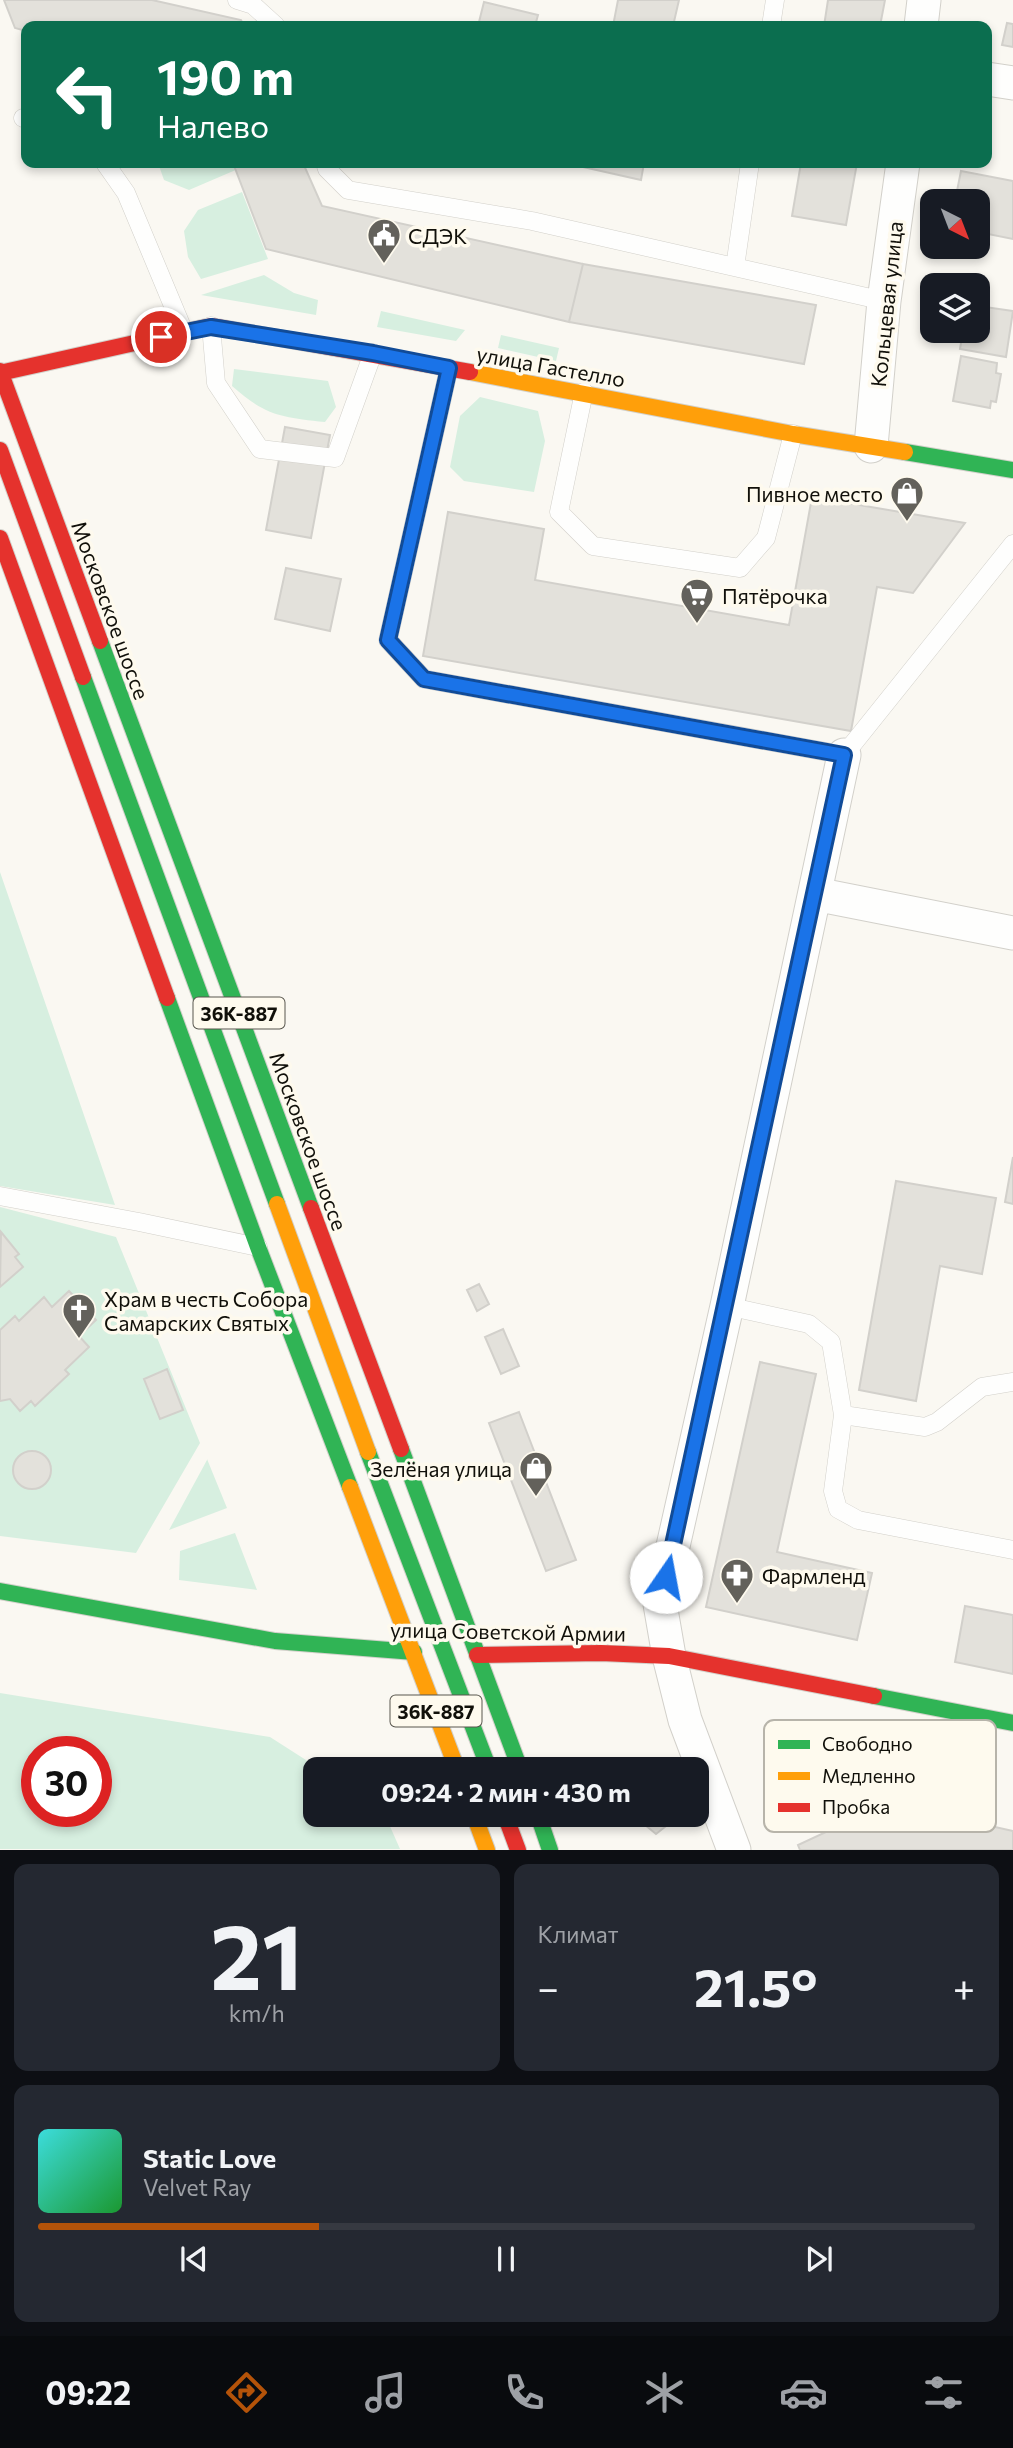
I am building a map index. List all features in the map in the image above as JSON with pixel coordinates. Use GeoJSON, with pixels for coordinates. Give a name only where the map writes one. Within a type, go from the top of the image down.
{"type":"FeatureCollection","features":[{"type":"Feature","properties":{"kind":"main road","name":"улица Гастелло"},"geometry":{"type":"LineString","coordinates":[[0,372],[211,327],[373,353],[793,434],[1013,470]]}},
{"type":"Feature","properties":{"kind":"main road","name":"Московское шоссе"},"geometry":{"type":"LineString","coordinates":[[0,372],[515,1757]]}},
{"type":"Feature","properties":{"kind":"main road","name":"36К-887"},"geometry":{"type":"LineString","coordinates":[[0,450],[361,1434],[484,1757]]}},
{"type":"Feature","properties":{"kind":"main road","name":"36К-887"},"geometry":{"type":"LineString","coordinates":[[0,538],[258,1247],[453,1757]]}},
{"type":"Feature","properties":{"kind":"main road","name":"улица Советской Армии"},"geometry":{"type":"LineString","coordinates":[[0,1591],[275,1641],[446,1655],[601,1653],[668,1656],[1013,1723]]}},
{"type":"Feature","properties":{"kind":"main road"},"geometry":{"type":"LineString","coordinates":[[478,1827],[487,1850]]}},
{"type":"Feature","properties":{"kind":"main road"},"geometry":{"type":"LineString","coordinates":[[509,1827],[518,1850]]}},
{"type":"Feature","properties":{"kind":"main road"},"geometry":{"type":"LineString","coordinates":[[542,1827],[551,1850]]}},
{"type":"Feature","properties":{"kind":"street"},"geometry":{"type":"LineString","coordinates":[[922,21],[924,0]]}},
{"type":"Feature","properties":{"kind":"street"},"geometry":{"type":"LineString","coordinates":[[992,80],[1013,83]]}},
{"type":"Feature","properties":{"kind":"street","name":"Кольцевая улица"},"geometry":{"type":"LineString","coordinates":[[871,446],[884,301],[902,168]]}},
{"type":"Feature","properties":{"kind":"street"},"geometry":{"type":"LineString","coordinates":[[734,1850],[685,1720],[668,1656],[660,1604],[727,1306],[844,755]]}},
{"type":"Feature","properties":{"kind":"street"},"geometry":{"type":"LineString","coordinates":[[815,894],[1013,933]]}},
{"type":"Feature","properties":{"kind":"lane"},"geometry":{"type":"LineString","coordinates":[[237,0],[253,5],[271,21]]}},
{"type":"Feature","properties":{"kind":"lane"},"geometry":{"type":"LineString","coordinates":[[772,21],[775,0]]}},
{"type":"Feature","properties":{"kind":"lane"},"geometry":{"type":"LineString","coordinates":[[108,168],[125,193],[184,332]]}},
{"type":"Feature","properties":{"kind":"lane"},"geometry":{"type":"LineString","coordinates":[[327,168],[348,190],[532,221],[884,301]]}},
{"type":"Feature","properties":{"kind":"lane"},"geometry":{"type":"LineString","coordinates":[[735,267],[749,168]]}},
{"type":"Feature","properties":{"kind":"lane"},"geometry":{"type":"LineString","coordinates":[[211,327],[216,383],[260,449],[334,458],[373,353]]}},
{"type":"Feature","properties":{"kind":"lane"},"geometry":{"type":"LineString","coordinates":[[449,368],[388,640],[424,679],[844,755],[1013,544]]}},
{"type":"Feature","properties":{"kind":"lane"},"geometry":{"type":"LineString","coordinates":[[584,392],[559,512],[593,547],[740,568],[766,538],[793,434]]}},
{"type":"Feature","properties":{"kind":"lane"},"geometry":{"type":"LineString","coordinates":[[0,1196],[258,1247]]}},
{"type":"Feature","properties":{"kind":"lane"},"geometry":{"type":"LineString","coordinates":[[727,1306],[809,1324],[831,1342],[843,1415],[833,1492],[838,1509],[858,1520],[1013,1550]]}},
{"type":"Feature","properties":{"kind":"lane"},"geometry":{"type":"LineString","coordinates":[[843,1415],[925,1427],[937,1422],[982,1387],[1013,1382]]}},
{"type":"Feature","properties":{"kind":"green space"},"geometry":{"type":"Polygon","coordinates":[[[160,168],[238,169],[189,190],[164,180],[160,168]]]}},
{"type":"Feature","properties":{"kind":"green space"},"geometry":{"type":"Polygon","coordinates":[[[242,192],[268,259],[201,279],[188,257],[184,231],[198,210],[242,192]]]}},
{"type":"Feature","properties":{"kind":"green space"},"geometry":{"type":"Polygon","coordinates":[[[264,275],[294,293],[318,300],[316,315],[201,295],[264,275]]]}},
{"type":"Feature","properties":{"kind":"green space"},"geometry":{"type":"Polygon","coordinates":[[[381,311],[465,330],[456,341],[377,327],[381,311]]]}},
{"type":"Feature","properties":{"kind":"green space"},"geometry":{"type":"Polygon","coordinates":[[[501,335],[559,348],[556,361],[498,348],[501,335]]]}},
{"type":"Feature","properties":{"kind":"green space"},"geometry":{"type":"Polygon","coordinates":[[[234,369],[328,381],[336,407],[325,422],[275,413],[255,404],[232,386],[234,369]]]}},
{"type":"Feature","properties":{"kind":"green space"},"geometry":{"type":"Polygon","coordinates":[[[480,397],[538,411],[545,441],[534,492],[464,481],[450,467],[460,416],[480,397]]]}},
{"type":"Feature","properties":{"kind":"green space"},"geometry":{"type":"Polygon","coordinates":[[[0,872],[115,1205],[0,1186],[0,872]]]}},
{"type":"Feature","properties":{"kind":"green space","name":"Храм в честь Собора Самарских Святых"},"geometry":{"type":"Polygon","coordinates":[[[0,1207],[116,1237],[200,1443],[136,1553],[0,1536],[0,1207]]]}},
{"type":"Feature","properties":{"kind":"green space"},"geometry":{"type":"Polygon","coordinates":[[[207,1460],[227,1508],[169,1530],[207,1460]]]}},
{"type":"Feature","properties":{"kind":"green space"},"geometry":{"type":"Polygon","coordinates":[[[235,1533],[257,1590],[179,1580],[180,1551],[235,1533]]]}},
{"type":"Feature","properties":{"kind":"green space"},"geometry":{"type":"Polygon","coordinates":[[[0,1693],[270,1737],[303,1758],[303,1827],[390,1827],[400,1849],[0,1849],[0,1693]]]}},
{"type":"Feature","properties":{"kind":"building"},"geometry":{"type":"Polygon","coordinates":[[[4,0],[152,0],[242,21],[21,21],[21,30],[15,28],[4,0]]]}},
{"type":"Feature","properties":{"kind":"building"},"geometry":{"type":"Polygon","coordinates":[[[618,0],[679,0],[674,21],[614,21],[618,0]]]}},
{"type":"Feature","properties":{"kind":"building"},"geometry":{"type":"Polygon","coordinates":[[[828,0],[885,0],[881,21],[825,21],[828,0]]]}},
{"type":"Feature","properties":{"kind":"building"},"geometry":{"type":"Polygon","coordinates":[[[484,2],[538,15],[536,21],[479,21],[484,2]]]}},
{"type":"Feature","properties":{"kind":"building"},"geometry":{"type":"Polygon","coordinates":[[[1007,23],[1013,24],[1013,47],[1002,45],[1007,23]]]}},
{"type":"Feature","properties":{"kind":"building"},"geometry":{"type":"Polygon","coordinates":[[[235,168],[305,168],[322,206],[583,264],[569,322],[266,249],[235,168]]]}},
{"type":"Feature","properties":{"kind":"building"},"geometry":{"type":"Polygon","coordinates":[[[587,168],[643,168],[641,180],[587,168]]]}},
{"type":"Feature","properties":{"kind":"building"},"geometry":{"type":"Polygon","coordinates":[[[800,168],[856,168],[846,225],[792,216],[800,168]]]}},
{"type":"Feature","properties":{"kind":"building"},"geometry":{"type":"Polygon","coordinates":[[[961,171],[1013,181],[1013,239],[990,234],[990,189],[957,189],[961,171]]]}},
{"type":"Feature","properties":{"kind":"building"},"geometry":{"type":"Polygon","coordinates":[[[583,264],[816,305],[804,364],[569,322],[583,264]]]}},
{"type":"Feature","properties":{"kind":"building"},"geometry":{"type":"Polygon","coordinates":[[[990,308],[1013,311],[1006,357],[960,349],[961,343],[990,343],[990,308]]]}},
{"type":"Feature","properties":{"kind":"building"},"geometry":{"type":"Polygon","coordinates":[[[961,356],[997,363],[996,373],[1001,374],[996,402],[991,401],[990,408],[953,401],[961,356]]]}},
{"type":"Feature","properties":{"kind":"building"},"geometry":{"type":"Polygon","coordinates":[[[285,427],[330,435],[311,538],[266,530],[285,427]]]}},
{"type":"Feature","properties":{"kind":"building"},"geometry":{"type":"Polygon","coordinates":[[[812,497],[965,523],[913,593],[877,587],[851,731],[423,656],[448,512],[544,529],[535,580],[789,625],[812,497]]]}},
{"type":"Feature","properties":{"kind":"building"},"geometry":{"type":"Polygon","coordinates":[[[286,568],[341,579],[330,631],[275,619],[286,568]]]}},
{"type":"Feature","properties":{"kind":"building"},"geometry":{"type":"Polygon","coordinates":[[[1013,1157],[1013,1204],[1005,1202],[1013,1157]]]}},
{"type":"Feature","properties":{"kind":"building"},"geometry":{"type":"Polygon","coordinates":[[[896,1181],[996,1198],[982,1274],[940,1266],[916,1401],[859,1390],[896,1181]]]}},
{"type":"Feature","properties":{"kind":"building"},"geometry":{"type":"Polygon","coordinates":[[[1,1232],[19,1254],[15,1257],[23,1267],[0,1287],[1,1232]]]}},
{"type":"Feature","properties":{"kind":"building"},"geometry":{"type":"Polygon","coordinates":[[[479,1284],[489,1304],[477,1311],[467,1290],[479,1284]]]}},
{"type":"Feature","properties":{"kind":"building"},"geometry":{"type":"Polygon","coordinates":[[[69,1291],[96,1320],[79,1336],[89,1347],[65,1370],[69,1374],[35,1406],[31,1401],[20,1411],[10,1399],[0,1401],[0,1330],[15,1316],[19,1321],[44,1297],[52,1307],[69,1291]]]}},
{"type":"Feature","properties":{"kind":"building"},"geometry":{"type":"Polygon","coordinates":[[[503,1329],[519,1366],[501,1374],[485,1337],[503,1329]]]}},
{"type":"Feature","properties":{"kind":"building"},"geometry":{"type":"Polygon","coordinates":[[[760,1362],[816,1374],[777,1552],[872,1573],[857,1640],[706,1607],[760,1362]]]}},
{"type":"Feature","properties":{"kind":"building"},"geometry":{"type":"Polygon","coordinates":[[[167,1369],[183,1410],[160,1419],[144,1379],[167,1369]]]}},
{"type":"Feature","properties":{"kind":"building"},"geometry":{"type":"Polygon","coordinates":[[[519,1412],[576,1560],[546,1571],[489,1423],[519,1412]]]}},
{"type":"Feature","properties":{"kind":"building"},"geometry":{"type":"Polygon","coordinates":[[[32,1451],[46,1456],[51,1470],[46,1484],[32,1489],[18,1484],[13,1470],[18,1456],[32,1451]]]}},
{"type":"Feature","properties":{"kind":"building"},"geometry":{"type":"Polygon","coordinates":[[[965,1606],[1013,1615],[1013,1674],[955,1662],[965,1606]]]}},
{"type":"Feature","properties":{"kind":"building"},"geometry":{"type":"Polygon","coordinates":[[[648,1827],[665,1827],[656,1834],[648,1827]]]}},
{"type":"Feature","properties":{"kind":"building"},"geometry":{"type":"Polygon","coordinates":[[[996,1827],[1013,1831],[1013,1850],[800,1850],[798,1845],[826,1832],[996,1832],[996,1827]]]}},
{"type":"Feature","properties":{"kind":"traffic: fast"},"geometry":{"type":"LineString","coordinates":[[905,452],[1013,470]]}},
{"type":"Feature","properties":{"kind":"traffic: fast"},"geometry":{"type":"LineString","coordinates":[[100,641],[311,1208]]}},
{"type":"Feature","properties":{"kind":"traffic: fast"},"geometry":{"type":"LineString","coordinates":[[83,677],[277,1204]]}},
{"type":"Feature","properties":{"kind":"traffic: fast"},"geometry":{"type":"LineString","coordinates":[[167,998],[350,1487]]}},
{"type":"Feature","properties":{"kind":"traffic: fast"},"geometry":{"type":"LineString","coordinates":[[401,1449],[516,1757]]}},
{"type":"Feature","properties":{"kind":"traffic: fast"},"geometry":{"type":"LineString","coordinates":[[368,1452],[484,1757]]}},
{"type":"Feature","properties":{"kind":"traffic: fast"},"geometry":{"type":"LineString","coordinates":[[0,1591],[275,1641],[414,1652]]}},
{"type":"Feature","properties":{"kind":"traffic: fast"},"geometry":{"type":"LineString","coordinates":[[874,1696],[1013,1723]]}},
{"type":"Feature","properties":{"kind":"traffic: fast"},"geometry":{"type":"LineString","coordinates":[[542,1827],[550,1850]]}},
{"type":"Feature","properties":{"kind":"traffic: slow"},"geometry":{"type":"LineString","coordinates":[[470,372],[793,434],[905,452]]}},
{"type":"Feature","properties":{"kind":"traffic: slow"},"geometry":{"type":"LineString","coordinates":[[277,1204],[368,1452]]}},
{"type":"Feature","properties":{"kind":"traffic: slow"},"geometry":{"type":"LineString","coordinates":[[350,1487],[452,1757]]}},
{"type":"Feature","properties":{"kind":"traffic: slow"},"geometry":{"type":"LineString","coordinates":[[478,1827],[487,1850]]}},
{"type":"Feature","properties":{"kind":"traffic: jam"},"geometry":{"type":"LineString","coordinates":[[0,373],[211,326],[470,372]]}},
{"type":"Feature","properties":{"kind":"traffic: jam"},"geometry":{"type":"LineString","coordinates":[[0,371],[100,641]]}},
{"type":"Feature","properties":{"kind":"traffic: jam"},"geometry":{"type":"LineString","coordinates":[[0,450],[83,677]]}},
{"type":"Feature","properties":{"kind":"traffic: jam"},"geometry":{"type":"LineString","coordinates":[[0,538],[167,998]]}},
{"type":"Feature","properties":{"kind":"traffic: jam"},"geometry":{"type":"LineString","coordinates":[[311,1208],[401,1449]]}},
{"type":"Feature","properties":{"kind":"traffic: jam"},"geometry":{"type":"LineString","coordinates":[[477,1655],[601,1653],[669,1656],[874,1696]]}},
{"type":"Feature","properties":{"kind":"traffic: jam"},"geometry":{"type":"LineString","coordinates":[[509,1827],[518,1850]]}},
{"type":"Feature","properties":{"kind":"place","name":"СДЭК"},"geometry":{"type":"Point","coordinates":[384,265]}},
{"type":"Feature","properties":{"kind":"place","name":"Пивное место"},"geometry":{"type":"Point","coordinates":[907,523]}},
{"type":"Feature","properties":{"kind":"place","name":"Пятёрочка"},"geometry":{"type":"Point","coordinates":[697,625]}},
{"type":"Feature","properties":{"kind":"place","name":"Храм в честь Собора Самарских Святых"},"geometry":{"type":"Point","coordinates":[79,1340]}},
{"type":"Feature","properties":{"kind":"place","name":"Зелёная улица"},"geometry":{"type":"Point","coordinates":[536,1498]}},
{"type":"Feature","properties":{"kind":"place","name":"Фармленд"},"geometry":{"type":"Point","coordinates":[737,1605]}},
{"type":"Feature","properties":{"kind":"route"},"geometry":{"type":"LineString","coordinates":[[161,337],[211,327],[449,368],[388,640],[424,679],[844,755],[666,1577]]}}]}
